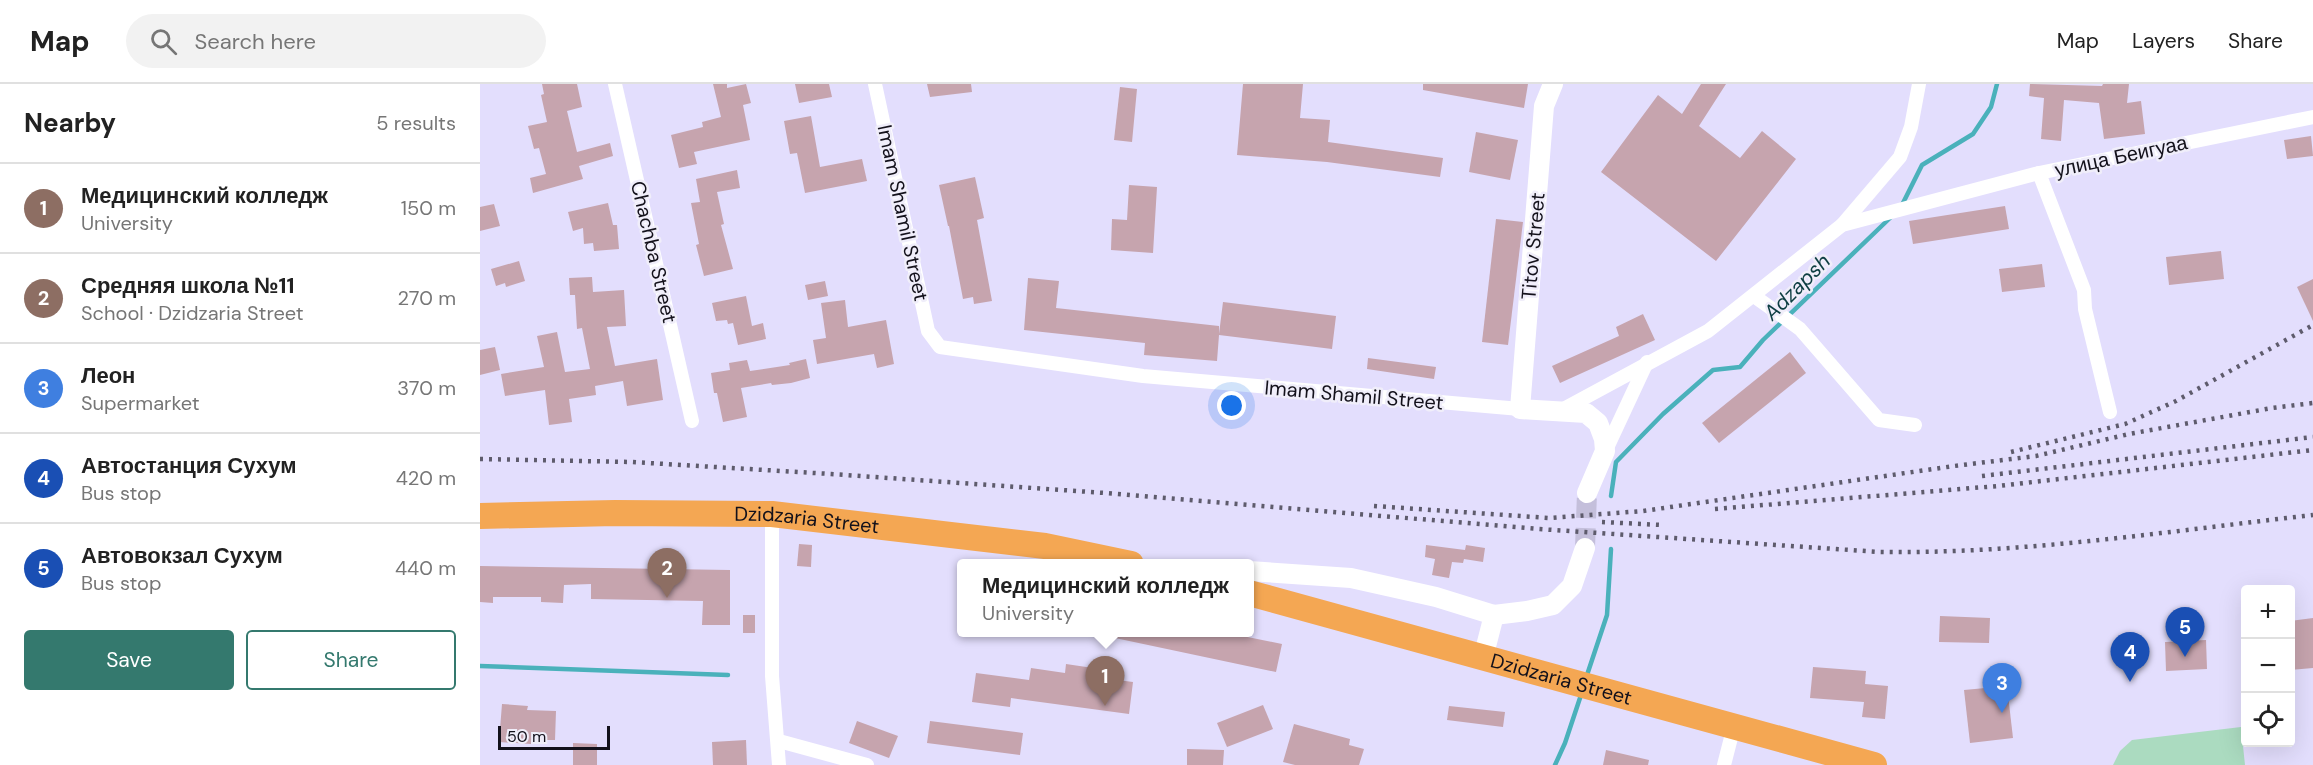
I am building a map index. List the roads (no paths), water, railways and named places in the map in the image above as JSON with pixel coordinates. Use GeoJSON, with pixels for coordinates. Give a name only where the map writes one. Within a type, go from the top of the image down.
{"type":"FeatureCollection","features":[{"type":"Feature","properties":{"kind":"highway","name":"Dzidzaria Street"},"geometry":{"type":"LineString","coordinates":[[480,516],[615,513],[772,514],[1045,546],[1107,559]]}},
{"type":"Feature","properties":{"kind":"highway","name":"Dzidzaria Street"},"geometry":{"type":"LineString","coordinates":[[1254,594],[1875,765]]}},
{"type":"Feature","properties":{"kind":"street","name":"Chachba Street"},"geometry":{"type":"LineString","coordinates":[[615,84],[692,421]]}},
{"type":"Feature","properties":{"kind":"street","name":"Imam Shamil Street"},"geometry":{"type":"LineString","coordinates":[[875,84],[928,331],[940,347],[1143,376],[1586,413],[1598,423],[1604,439],[1605,451]]}},
{"type":"Feature","properties":{"kind":"street","name":"Titov Street"},"geometry":{"type":"LineString","coordinates":[[1520,409],[1544,106],[1553,84]]}},
{"type":"Feature","properties":{"kind":"street"},"geometry":{"type":"LineString","coordinates":[[1558,412],[1708,331],[1842,225],[1900,157],[1911,127],[1919,84]]}},
{"type":"Feature","properties":{"kind":"street","name":"улица Беигуаа"},"geometry":{"type":"LineString","coordinates":[[1842,225],[2039,173],[2313,117]]}},
{"type":"Feature","properties":{"kind":"street"},"geometry":{"type":"LineString","coordinates":[[2039,173],[2084,290],[2085,309],[2110,412]]}},
{"type":"Feature","properties":{"kind":"street"},"geometry":{"type":"LineString","coordinates":[[1754,296],[1800,329],[1879,420],[1916,425]]}},
{"type":"Feature","properties":{"kind":"street"},"geometry":{"type":"LineString","coordinates":[[1587,493],[1647,362]]}},
{"type":"Feature","properties":{"kind":"street"},"geometry":{"type":"LineString","coordinates":[[772,514],[772,676],[779,741],[779,765]]}},
{"type":"Feature","properties":{"kind":"street"},"geometry":{"type":"LineString","coordinates":[[1254,571],[1351,578],[1436,597],[1494,615],[1553,605],[1572,586],[1585,548]]}},
{"type":"Feature","properties":{"kind":"street"},"geometry":{"type":"LineString","coordinates":[[1483,658],[1494,615]]}},
{"type":"Feature","properties":{"kind":"street"},"geometry":{"type":"LineString","coordinates":[[1724,765],[1734,726]]}},
{"type":"Feature","properties":{"kind":"street"},"geometry":{"type":"LineString","coordinates":[[779,741],[867,765]]}},
{"type":"Feature","properties":{"kind":"waterway","name":"Adzapsh"},"geometry":{"type":"LineString","coordinates":[[1901,207],[1922,165],[1973,134],[1991,107],[1997,84]]}},
{"type":"Feature","properties":{"kind":"waterway","name":"Adzapsh"},"geometry":{"type":"LineString","coordinates":[[1611,496],[1616,462],[1663,414],[1713,370],[1740,367],[1763,340],[1891,217]]}},
{"type":"Feature","properties":{"kind":"waterway","name":"Adzapsh"},"geometry":{"type":"LineString","coordinates":[[1586,678],[1607,615],[1611,549]]}},
{"type":"Feature","properties":{"kind":"waterway"},"geometry":{"type":"LineString","coordinates":[[480,666],[728,675]]}},
{"type":"Feature","properties":{"kind":"waterway","name":"Adzapsh"},"geometry":{"type":"LineString","coordinates":[[1555,765],[1582,692]]}},
{"type":"Feature","properties":{"kind":"tunnel"},"geometry":{"type":"LineString","coordinates":[[1585,548],[1587,493]]}},
{"type":"Feature","properties":{"kind":"railway"},"geometry":{"type":"LineString","coordinates":[[2011,452],[2125,424],[2176,401],[2313,325]]}},
{"type":"Feature","properties":{"kind":"railway"},"geometry":{"type":"LineString","coordinates":[[1374,506],[1549,518],[1643,511],[2036,456],[2129,434],[2272,408],[2313,403]]}},
{"type":"Feature","properties":{"kind":"railway"},"geometry":{"type":"LineString","coordinates":[[1982,476],[2313,437]]}},
{"type":"Feature","properties":{"kind":"railway"},"geometry":{"type":"LineString","coordinates":[[1715,509],[1998,486],[2313,450]]}},
{"type":"Feature","properties":{"kind":"railway"},"geometry":{"type":"LineString","coordinates":[[480,459],[632,462],[831,474],[1105,493],[1539,529],[1880,552],[1934,552],[2043,545],[2313,515]]}},
{"type":"Feature","properties":{"kind":"railway"},"geometry":{"type":"LineString","coordinates":[[1602,522],[1662,525]]}},
{"type":"Feature","properties":{"kind":"place","name":"Средняя школа №11"},"geometry":{"type":"Point","coordinates":[667,598]}},
{"type":"Feature","properties":{"kind":"place","name":"Автовокзал Сухум"},"geometry":{"type":"Point","coordinates":[2185,657]}},
{"type":"Feature","properties":{"kind":"place","name":"Автостанция Сухум"},"geometry":{"type":"Point","coordinates":[2130,682]}},
{"type":"Feature","properties":{"kind":"place","name":"Медицинский колледж"},"geometry":{"type":"Point","coordinates":[1105,706]}},
{"type":"Feature","properties":{"kind":"place","name":"Леон"},"geometry":{"type":"Point","coordinates":[2002,713]}}]}
